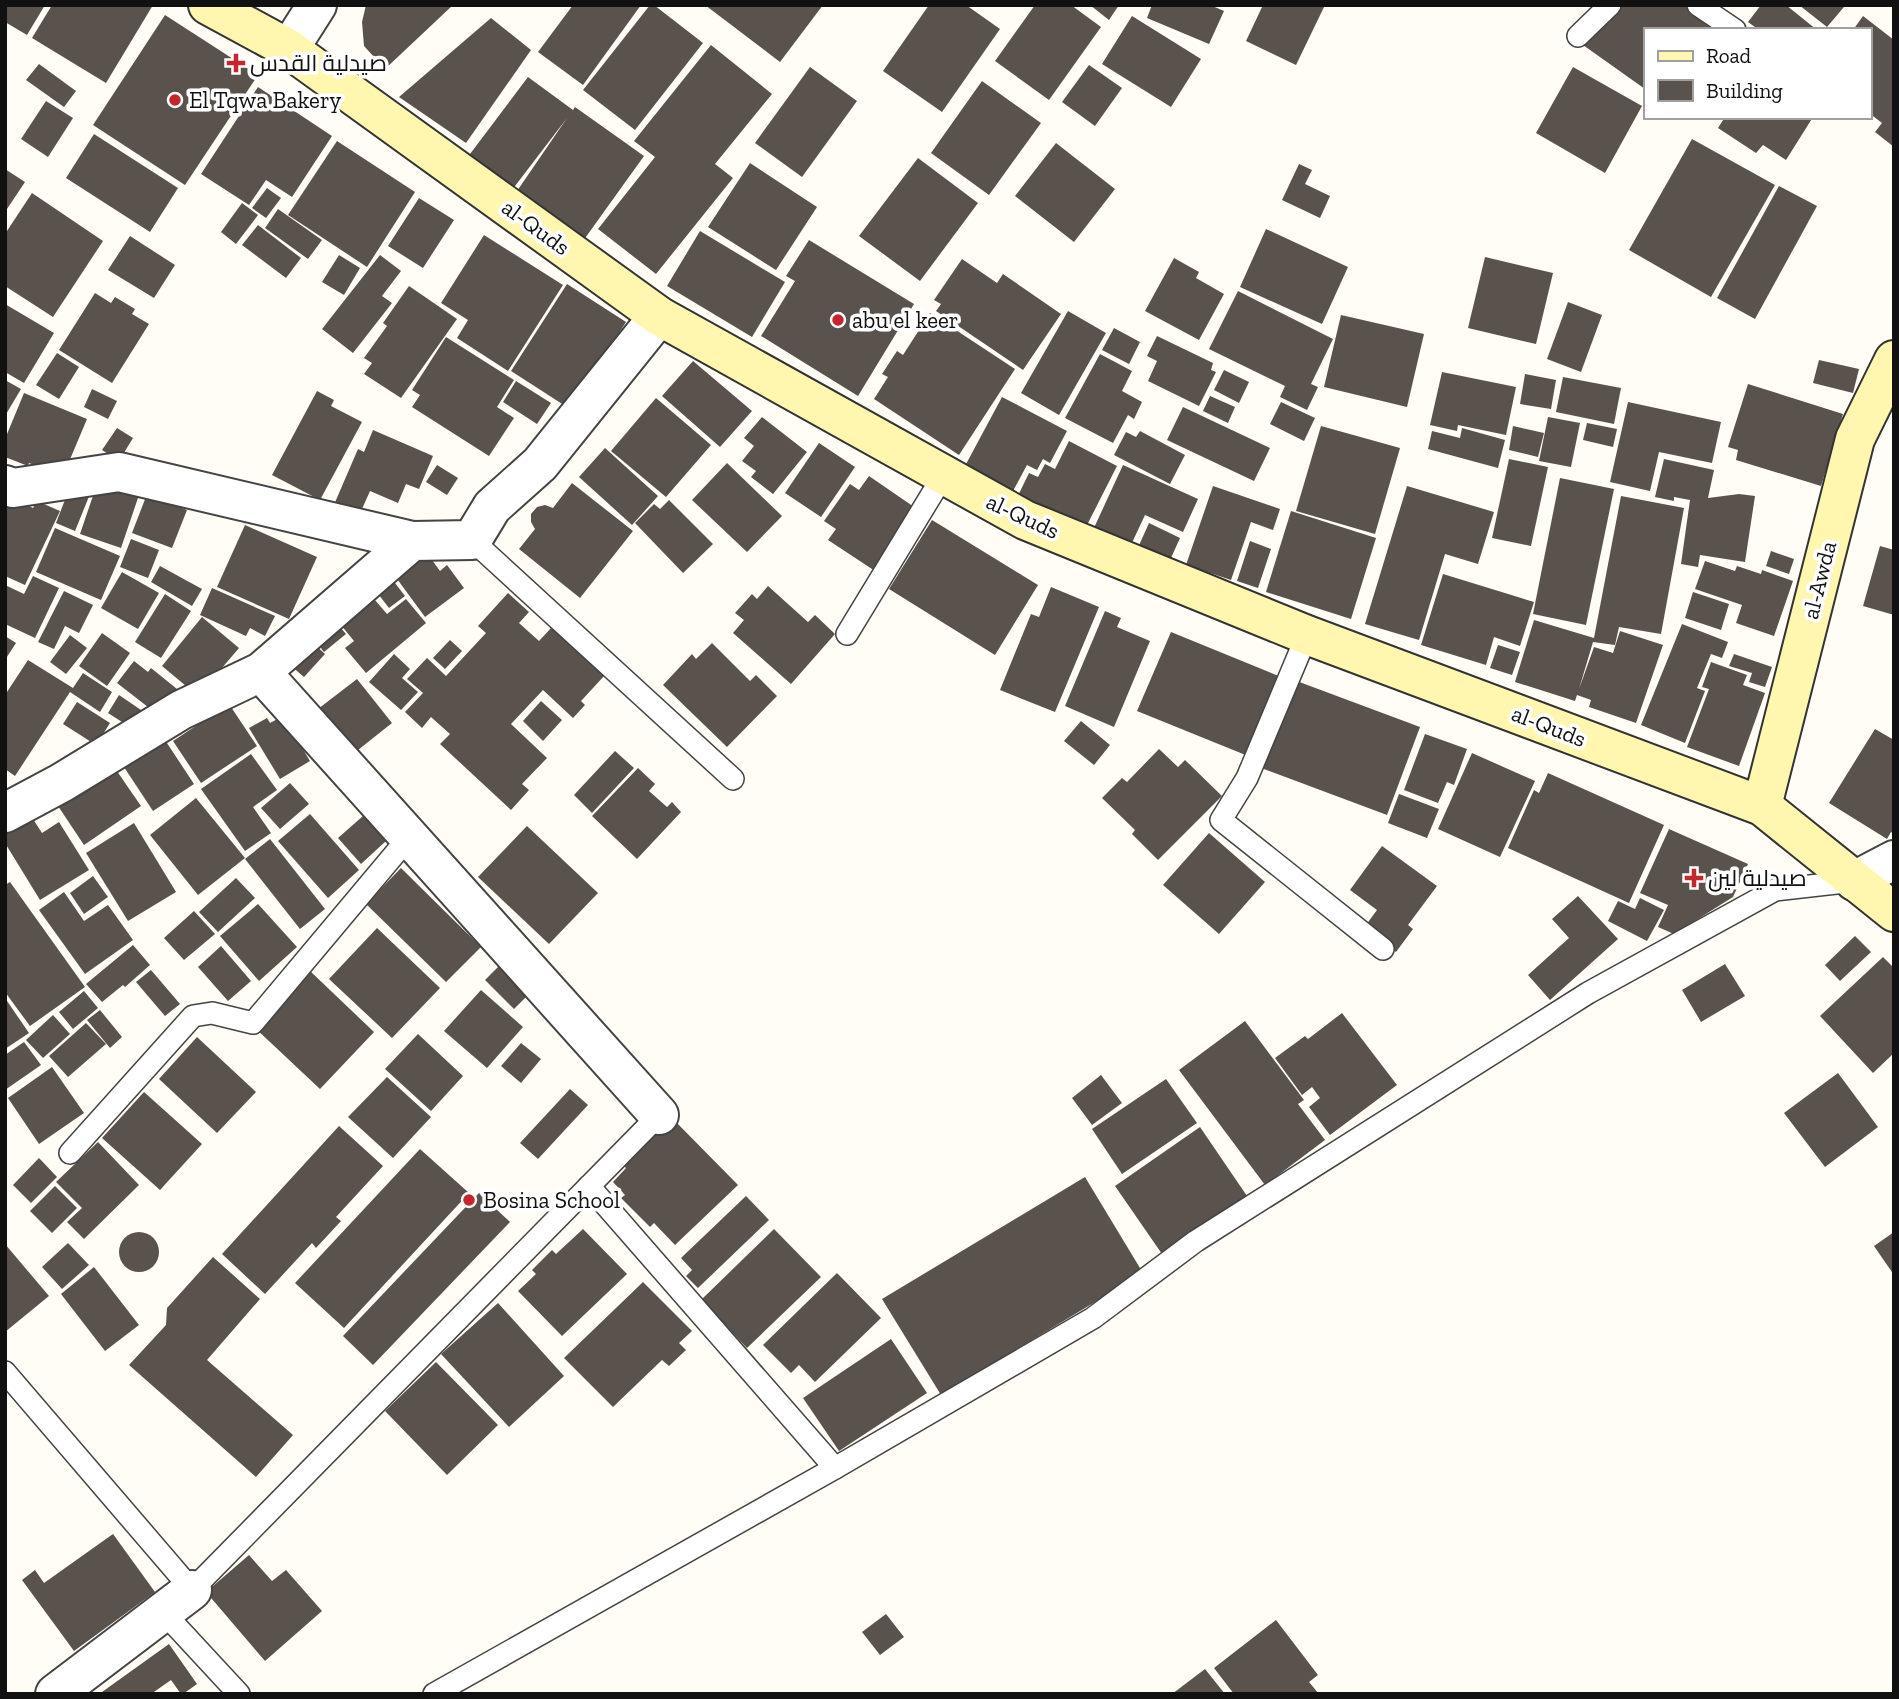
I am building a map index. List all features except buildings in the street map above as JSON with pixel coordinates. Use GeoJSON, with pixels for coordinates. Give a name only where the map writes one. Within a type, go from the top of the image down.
{"type":"FeatureCollection","features":[{"type":"Feature","properties":{"kind":"main road","name":"al-Quds"},"geometry":{"type":"LineString","coordinates":[[208,5],[289,49],[659,316],[943,476],[1025,520],[1307,635],[1762,806],[1894,912]]}},
{"type":"Feature","properties":{"kind":"main road","name":"al-Awda"},"geometry":{"type":"LineString","coordinates":[[1762,806],[1856,439],[1894,360]]}},
{"type":"Feature","properties":{"kind":"street"},"geometry":{"type":"LineString","coordinates":[[289,49],[317,5]]}},
{"type":"Feature","properties":{"kind":"street"},"geometry":{"type":"LineString","coordinates":[[5,485],[13,488],[118,472],[412,541],[472,540],[492,507],[540,464],[659,316]]}},
{"type":"Feature","properties":{"kind":"street"},"geometry":{"type":"LineString","coordinates":[[5,813],[61,783],[181,710],[261,672],[412,541]]}},
{"type":"Feature","properties":{"kind":"street"},"geometry":{"type":"LineString","coordinates":[[261,672],[659,1115]]}},
{"type":"Feature","properties":{"kind":"street"},"geometry":{"type":"LineString","coordinates":[[1854,881],[1894,860]]}},
{"type":"Feature","properties":{"kind":"street"},"geometry":{"type":"LineString","coordinates":[[55,1694],[178,1602]]}},
{"type":"Feature","properties":{"kind":"lane"},"geometry":{"type":"LineString","coordinates":[[1578,36],[1610,5]]}},
{"type":"Feature","properties":{"kind":"lane"},"geometry":{"type":"LineString","coordinates":[[1698,5],[1732,28]]}},
{"type":"Feature","properties":{"kind":"lane"},"geometry":{"type":"LineString","coordinates":[[847,634],[943,476]]}},
{"type":"Feature","properties":{"kind":"lane"},"geometry":{"type":"LineString","coordinates":[[472,540],[733,779]]}},
{"type":"Feature","properties":{"kind":"lane"},"geometry":{"type":"LineString","coordinates":[[1307,635],[1247,778],[1221,820],[1383,948]]}},
{"type":"Feature","properties":{"kind":"lane"},"geometry":{"type":"LineString","coordinates":[[70,1153],[193,1016],[212,1013],[253,1023],[409,837]]}},
{"type":"Feature","properties":{"kind":"lane"},"geometry":{"type":"LineString","coordinates":[[434,1694],[835,1468],[1093,1318],[1196,1241],[1587,993],[1775,890],[1854,881]]}},
{"type":"Feature","properties":{"kind":"lane"},"geometry":{"type":"LineString","coordinates":[[178,1602],[659,1115]]}},
{"type":"Feature","properties":{"kind":"lane"},"geometry":{"type":"LineString","coordinates":[[589,1185],[835,1468]]}},
{"type":"Feature","properties":{"kind":"lane"},"geometry":{"type":"LineString","coordinates":[[5,1372],[178,1602],[239,1694]]}},
{"type":"Feature","properties":{"kind":"place","name":"صيدلية القدس"},"geometry":{"type":"Point","coordinates":[236,63]}},
{"type":"Feature","properties":{"kind":"place","name":"El Tqwa Bakery"},"geometry":{"type":"Point","coordinates":[175,100]}},
{"type":"Feature","properties":{"kind":"place","name":"abu el keer"},"geometry":{"type":"Point","coordinates":[838,320]}},
{"type":"Feature","properties":{"kind":"place","name":"صيدلية لين"},"geometry":{"type":"Point","coordinates":[1694,878]}},
{"type":"Feature","properties":{"kind":"place","name":"Bosina School"},"geometry":{"type":"Point","coordinates":[469,1200]}}]}
